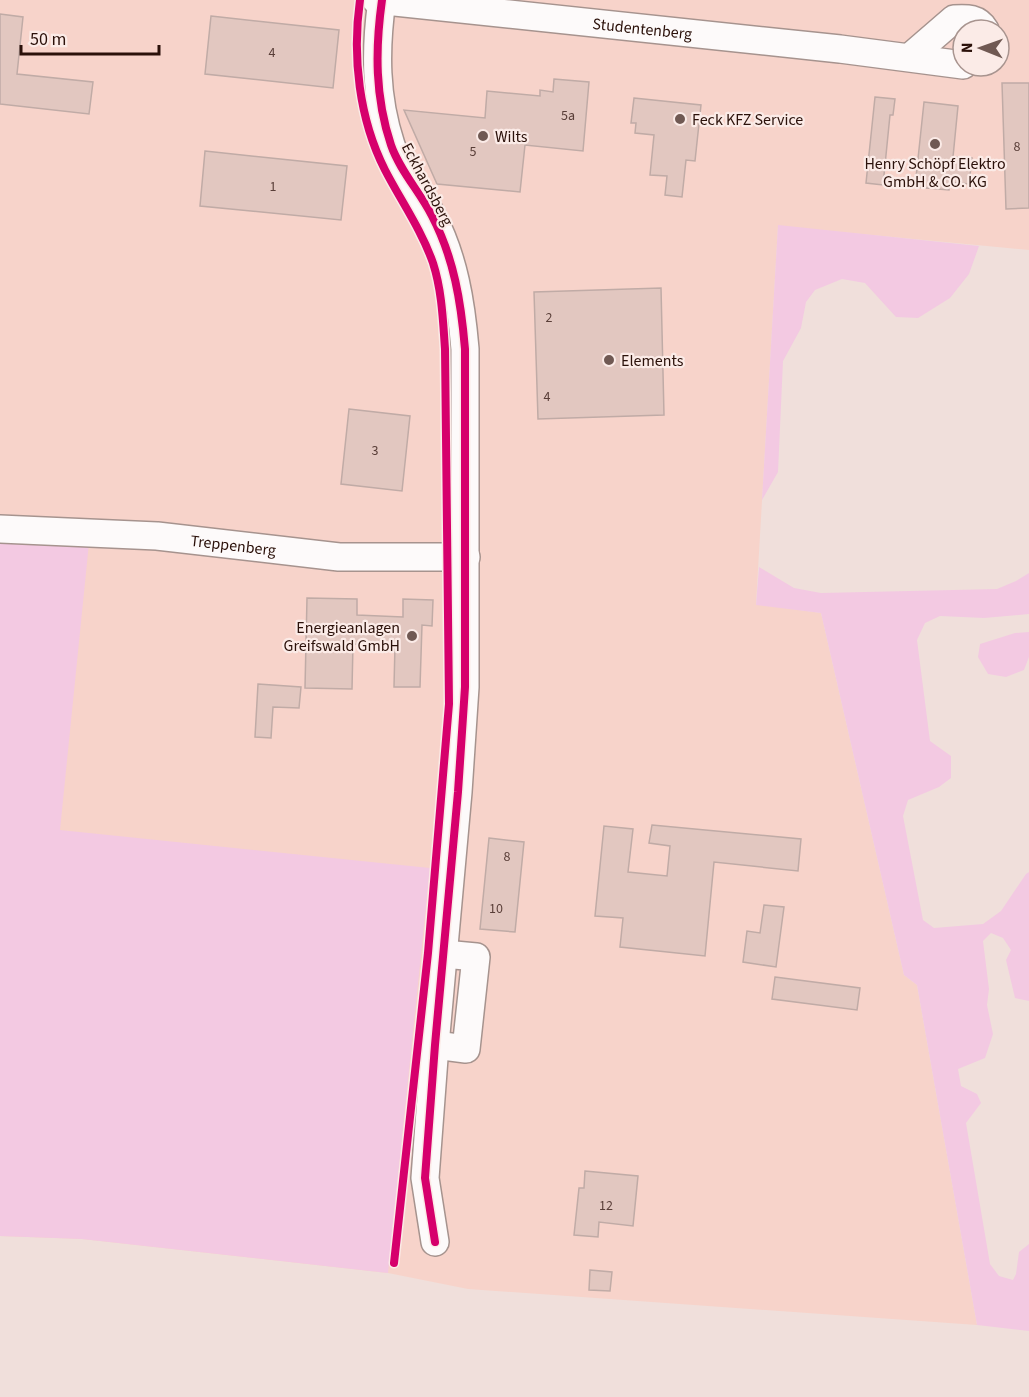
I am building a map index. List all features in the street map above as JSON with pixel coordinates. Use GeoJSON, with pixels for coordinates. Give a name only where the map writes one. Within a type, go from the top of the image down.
{"type":"FeatureCollection","features":[{"type":"Feature","properties":{"kind":"street","name":"Studentenberg"},"geometry":{"type":"LineString","coordinates":[[376,0],[951,63]]}},
{"type":"Feature","properties":{"kind":"street","name":"Eckhardsberg"},"geometry":{"type":"LineString","coordinates":[[382,0],[377,38],[380,106],[399,161],[431,215],[447,248],[462,312],[465,349],[465,687],[425,1178],[435,1242]]}},
{"type":"Feature","properties":{"kind":"street"},"geometry":{"type":"LineString","coordinates":[[910,57],[951,22]]}},
{"type":"Feature","properties":{"kind":"street","name":"Treppenberg"},"geometry":{"type":"LineString","coordinates":[[0,529],[157,536],[339,557],[466,557]]}},
{"type":"Feature","properties":{"kind":"shaded area"},"geometry":{"type":"Polygon","coordinates":[[[0,0],[1029,0],[1029,250],[778,226],[756,604],[821,613],[904,975],[917,985],[977,1325],[468,1289],[388,1273],[82,1239],[0,1236],[0,0]]]}},
{"type":"Feature","properties":{"kind":"shaded area"},"geometry":{"type":"Polygon","coordinates":[[[778,225],[979,246],[969,274],[950,298],[918,318],[896,317],[865,283],[842,279],[815,290],[806,302],[801,328],[783,361],[778,472],[762,500],[778,225]]]}},
{"type":"Feature","properties":{"kind":"shaded area"},"geometry":{"type":"Polygon","coordinates":[[[0,536],[89,543],[60,830],[430,868],[388,1273],[82,1239],[0,1236],[0,536]]]}},
{"type":"Feature","properties":{"kind":"shaded area"},"geometry":{"type":"Polygon","coordinates":[[[759,567],[794,588],[821,593],[997,589],[1029,573],[1029,614],[984,618],[940,616],[925,623],[917,640],[930,741],[951,756],[951,778],[939,787],[908,800],[903,816],[923,920],[934,928],[983,924],[1001,911],[1029,872],[1029,1001],[1015,998],[1006,960],[1011,950],[1003,938],[991,933],[983,941],[989,989],[987,1005],[993,1034],[985,1058],[958,1069],[961,1086],[977,1094],[981,1103],[966,1123],[990,1264],[999,1276],[1013,1280],[1019,1252],[1029,1244],[1029,1331],[977,1325],[917,985],[904,975],[821,613],[756,605],[759,567]]]}},
{"type":"Feature","properties":{"kind":"shaded area"},"geometry":{"type":"Polygon","coordinates":[[[1029,632],[1029,657],[1024,670],[1006,677],[988,674],[978,657],[980,644],[1015,633],[1029,632]]]}},
{"type":"Feature","properties":{"kind":"building"},"geometry":{"type":"Polygon","coordinates":[[[0,14],[23,17],[17,74],[93,82],[89,114],[0,104],[0,14]]]}},
{"type":"Feature","properties":{"kind":"building"},"geometry":{"type":"Polygon","coordinates":[[[211,16],[339,30],[333,88],[205,74],[211,16]]]}},
{"type":"Feature","properties":{"kind":"building"},"geometry":{"type":"Polygon","coordinates":[[[554,79],[589,82],[583,151],[525,145],[520,192],[437,184],[404,110],[485,118],[487,91],[540,96],[540,90],[553,92],[554,79]]]}},
{"type":"Feature","properties":{"kind":"building"},"geometry":{"type":"Polygon","coordinates":[[[1002,83],[1029,83],[1029,208],[1006,209],[1002,83]]]}},
{"type":"Feature","properties":{"kind":"building"},"geometry":{"type":"Polygon","coordinates":[[[875,97],[895,99],[893,115],[890,115],[883,185],[866,183],[875,97]]]}},
{"type":"Feature","properties":{"kind":"building"},"geometry":{"type":"Polygon","coordinates":[[[634,98],[701,105],[695,161],[686,160],[682,197],[665,195],[667,176],[650,175],[654,135],[635,133],[636,123],[631,123],[634,98]]]}},
{"type":"Feature","properties":{"kind":"building"},"geometry":{"type":"Polygon","coordinates":[[[924,102],[958,106],[953,157],[972,158],[969,184],[950,182],[949,190],[915,187],[924,102]]]}},
{"type":"Feature","properties":{"kind":"building"},"geometry":{"type":"Polygon","coordinates":[[[205,151],[347,166],[341,220],[200,206],[205,151]]]}},
{"type":"Feature","properties":{"kind":"building"},"geometry":{"type":"Polygon","coordinates":[[[661,288],[664,415],[538,419],[534,292],[661,288]]]}},
{"type":"Feature","properties":{"kind":"building"},"geometry":{"type":"Polygon","coordinates":[[[349,409],[410,416],[402,491],[341,484],[349,409]]]}},
{"type":"Feature","properties":{"kind":"building"},"geometry":{"type":"Polygon","coordinates":[[[307,598],[357,599],[357,615],[403,617],[403,599],[433,600],[432,626],[422,625],[420,687],[394,687],[395,645],[353,644],[352,689],[305,688],[307,598]]]}},
{"type":"Feature","properties":{"kind":"building"},"geometry":{"type":"Polygon","coordinates":[[[258,684],[301,687],[299,708],[273,707],[271,738],[255,737],[258,684]]]}},
{"type":"Feature","properties":{"kind":"building"},"geometry":{"type":"Polygon","coordinates":[[[652,825],[801,839],[798,871],[714,862],[705,956],[620,947],[623,918],[595,916],[604,826],[633,829],[628,872],[667,876],[670,846],[649,843],[652,825]]]}},
{"type":"Feature","properties":{"kind":"building"},"geometry":{"type":"Polygon","coordinates":[[[489,838],[524,842],[515,932],[480,929],[489,838]]]}},
{"type":"Feature","properties":{"kind":"building"},"geometry":{"type":"Polygon","coordinates":[[[764,905],[784,907],[776,967],[743,962],[747,931],[760,933],[764,905]]]}},
{"type":"Feature","properties":{"kind":"building"},"geometry":{"type":"Polygon","coordinates":[[[775,977],[860,988],[857,1010],[772,999],[775,977]]]}},
{"type":"Feature","properties":{"kind":"building"},"geometry":{"type":"Polygon","coordinates":[[[585,1171],[638,1176],[633,1226],[599,1222],[598,1237],[574,1235],[579,1188],[584,1188],[585,1171]]]}},
{"type":"Feature","properties":{"kind":"building"},"geometry":{"type":"Polygon","coordinates":[[[590,1270],[612,1272],[610,1291],[589,1290],[590,1270]]]}},
{"type":"Feature","properties":{"kind":"cycle path"},"geometry":{"type":"LineString","coordinates":[[360,0],[358,65],[369,130],[385,170],[423,238],[433,263],[440,295],[445,349],[449,704],[428,953],[394,1263]]}},
{"type":"Feature","properties":{"kind":"cycle path"},"geometry":{"type":"LineString","coordinates":[[382,0],[378,37],[378,73],[386,127],[395,155],[427,207],[446,248],[459,297],[465,349],[465,687],[425,1178],[435,1242]]}},
{"type":"Feature","properties":{"kind":"place","name":"Feck KFZ Service"},"geometry":{"type":"Point","coordinates":[680,119]}},
{"type":"Feature","properties":{"kind":"place","name":"Wilts"},"geometry":{"type":"Point","coordinates":[483,136]}},
{"type":"Feature","properties":{"kind":"place","name":"Henry Schöpf Elektro GmbH & CO. KG"},"geometry":{"type":"Point","coordinates":[935,144]}},
{"type":"Feature","properties":{"kind":"place","name":"Elements"},"geometry":{"type":"Point","coordinates":[609,360]}},
{"type":"Feature","properties":{"kind":"place","name":"Energieanlagen Greifswald GmbH"},"geometry":{"type":"Point","coordinates":[412,636]}}]}
